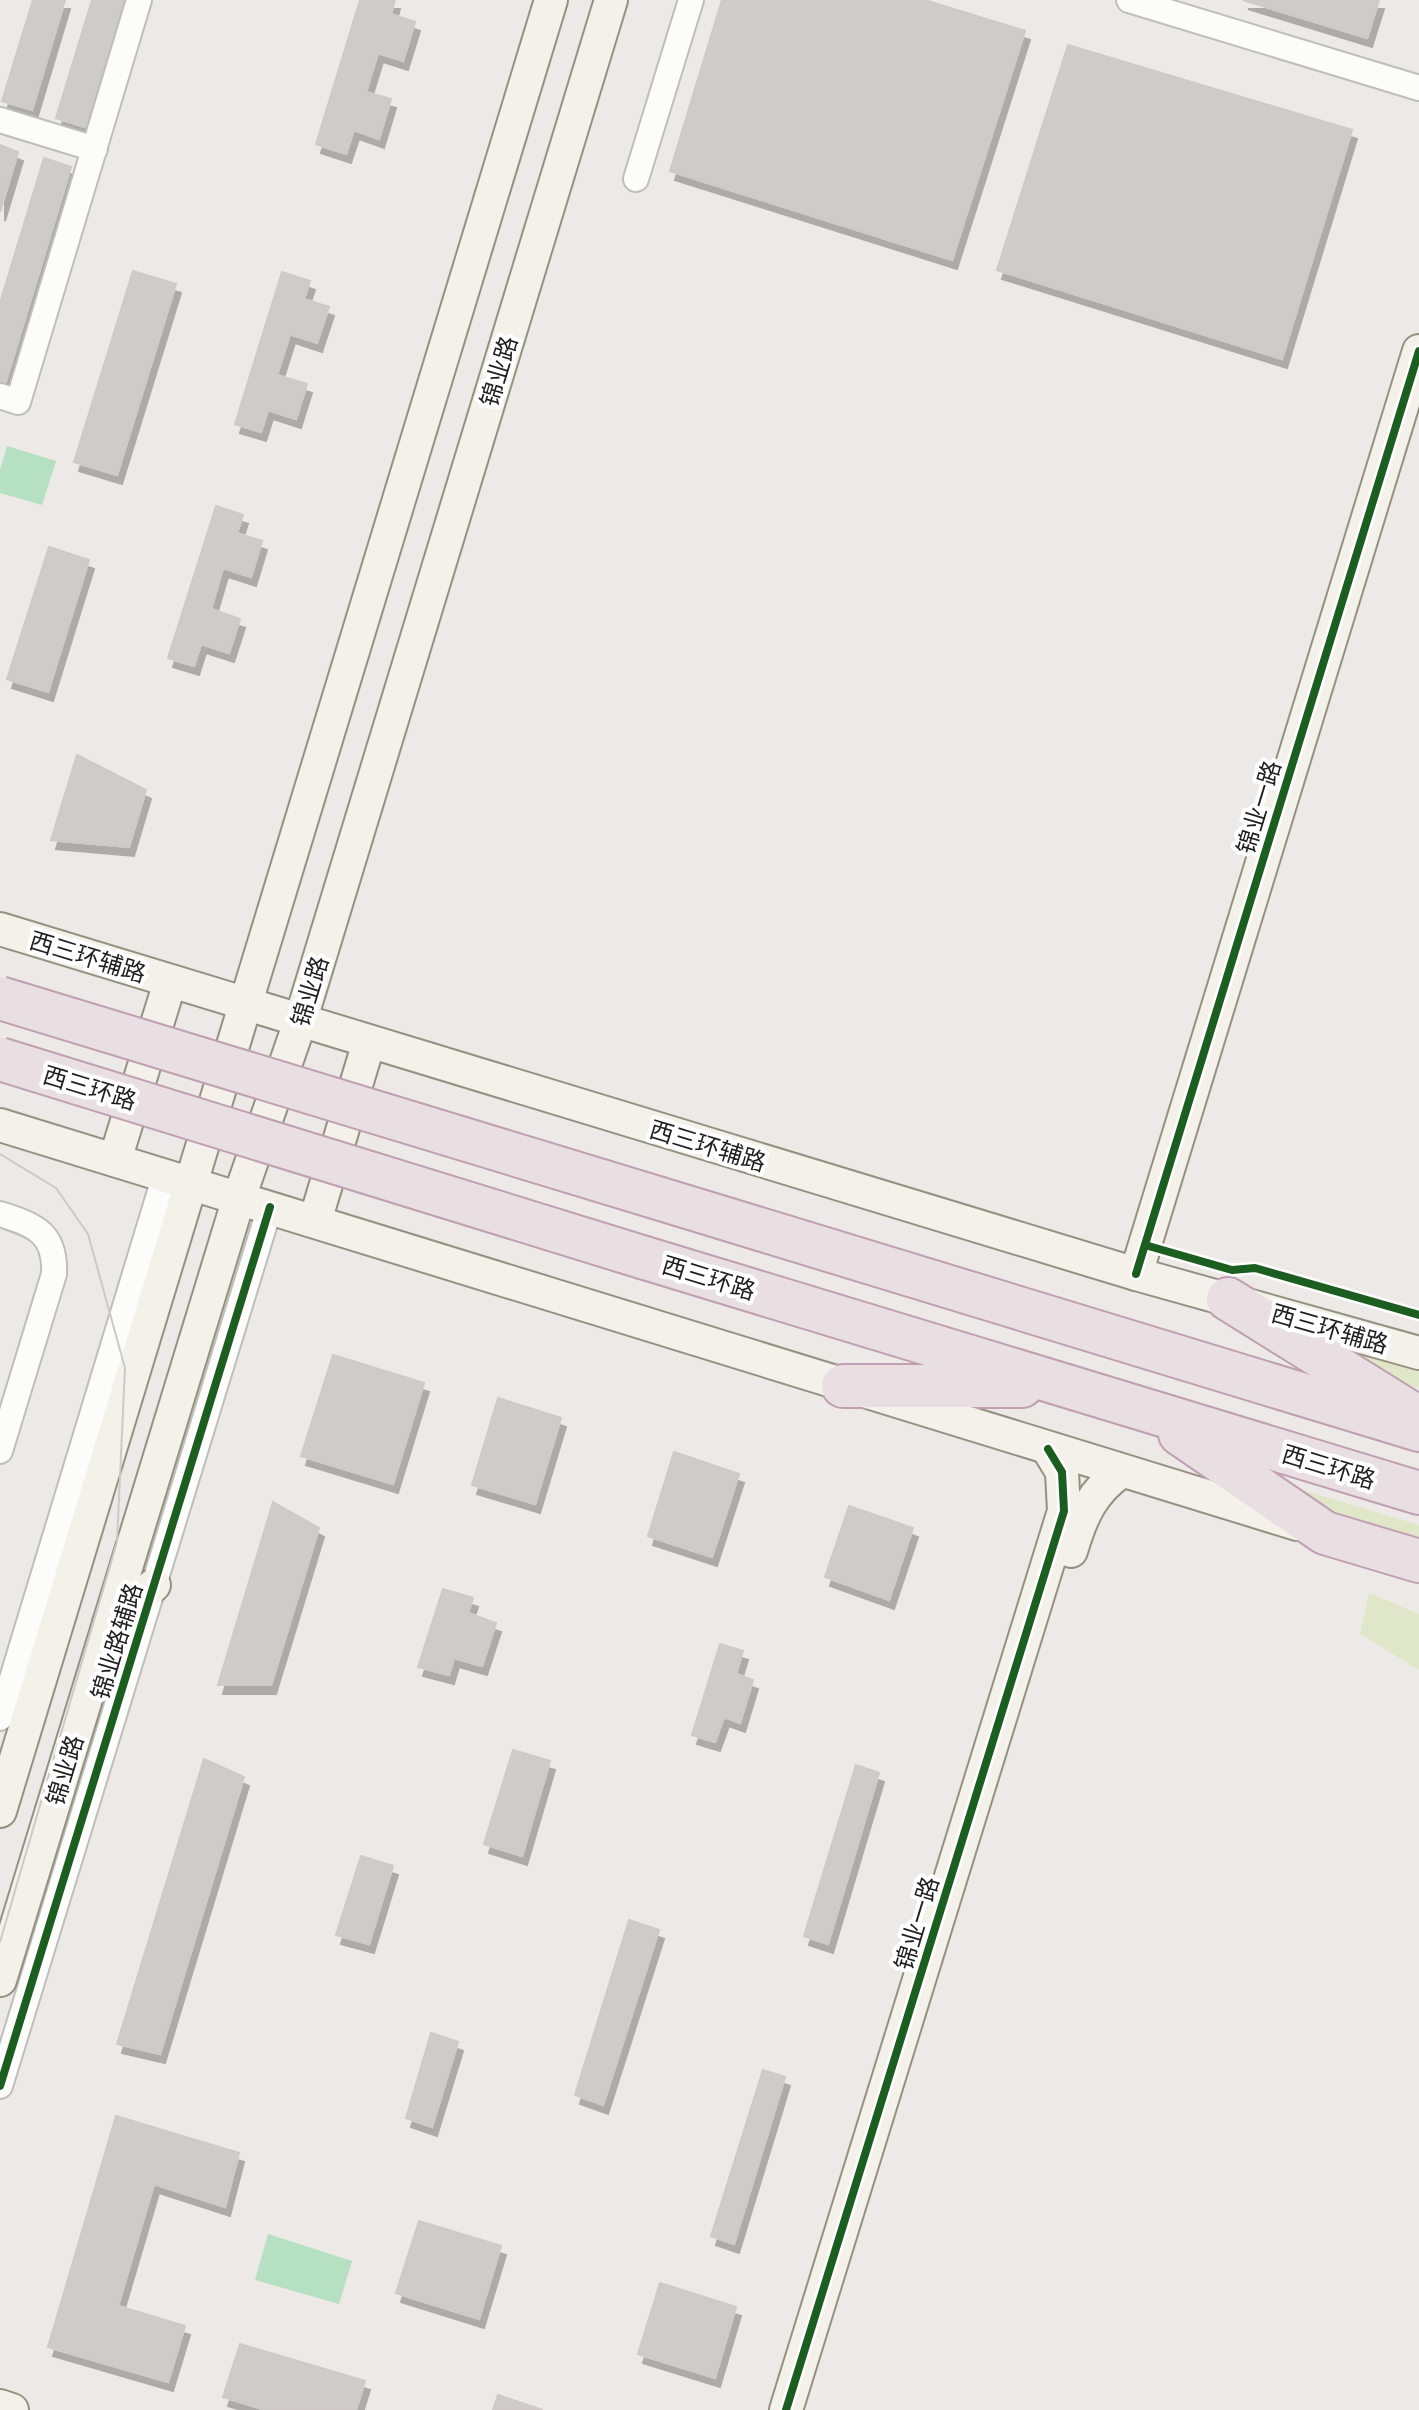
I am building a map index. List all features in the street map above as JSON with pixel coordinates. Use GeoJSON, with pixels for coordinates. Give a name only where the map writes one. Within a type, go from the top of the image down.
{"type":"FeatureCollection","features":[{"type":"Feature","properties":{"kind":"highway"},"geometry":{"type":"LineString","coordinates":[[0,998],[1419,1430]]}},
{"type":"Feature","properties":{"kind":"highway","name":"西三环路"},"geometry":{"type":"LineString","coordinates":[[0,1059],[1419,1493]]}},
{"type":"Feature","properties":{"kind":"highway"},"geometry":{"type":"LineString","coordinates":[[1228,1299],[1419,1418]]}},
{"type":"Feature","properties":{"kind":"highway"},"geometry":{"type":"LineString","coordinates":[[843,1386],[1063,1386]]}},
{"type":"Feature","properties":{"kind":"highway"},"geometry":{"type":"LineString","coordinates":[[1146,1411],[1325,1533],[1411,1561]]}},
{"type":"Feature","properties":{"kind":"main road","name":"锦业路"},"geometry":{"type":"LineString","coordinates":[[0,1811],[8,1733],[178,1179],[244,1004],[551,0]]}},
{"type":"Feature","properties":{"kind":"main road","name":"锦业路"},"geometry":{"type":"LineString","coordinates":[[0,1980],[239,1198],[300,1022],[611,0]]}},
{"type":"Feature","properties":{"kind":"main road","name":"锦业一路"},"geometry":{"type":"LineString","coordinates":[[1145,1277],[1419,351]]}},
{"type":"Feature","properties":{"kind":"main road","name":"锦业一路"},"geometry":{"type":"LineString","coordinates":[[1145,1277],[1419,411]]}},
{"type":"Feature","properties":{"kind":"main road","name":"西三环辅路"},"geometry":{"type":"LineString","coordinates":[[0,929],[1145,1277],[1419,1353]]}},
{"type":"Feature","properties":{"kind":"main road"},"geometry":{"type":"LineString","coordinates":[[115,1160],[170,982]]}},
{"type":"Feature","properties":{"kind":"main road"},"geometry":{"type":"LineString","coordinates":[[315,1221],[369,1042]]}},
{"type":"Feature","properties":{"kind":"main road"},"geometry":{"type":"LineString","coordinates":[[0,1125],[1325,1533]]}},
{"type":"Feature","properties":{"kind":"main road","name":"锦业一路"},"geometry":{"type":"LineString","coordinates":[[786,2410],[1064,1511],[1062,1472],[1048,1449]]}},
{"type":"Feature","properties":{"kind":"main road","name":"锦业一路"},"geometry":{"type":"LineString","coordinates":[[806,2410],[1081,1517],[1103,1484],[1122,1471]]}},
{"type":"Feature","properties":{"kind":"main road"},"geometry":{"type":"LineString","coordinates":[[109,1623],[154,1585]]}},
{"type":"Feature","properties":{"kind":"main road"},"geometry":{"type":"LineString","coordinates":[[0,2406],[12,2410]]}},
{"type":"Feature","properties":{"kind":"street"},"geometry":{"type":"LineString","coordinates":[[0,396],[18,402],[139,0]]}},
{"type":"Feature","properties":{"kind":"street"},"geometry":{"type":"LineString","coordinates":[[636,179],[691,0]]}},
{"type":"Feature","properties":{"kind":"street"},"geometry":{"type":"LineString","coordinates":[[1129,0],[1419,88]]}},
{"type":"Feature","properties":{"kind":"street"},"geometry":{"type":"LineString","coordinates":[[0,120],[95,149]]}},
{"type":"Feature","properties":{"kind":"street","name":"锦业路辅路"},"geometry":{"type":"LineString","coordinates":[[0,2086],[270,1207]]}},
{"type":"Feature","properties":{"kind":"street"},"geometry":{"type":"LineString","coordinates":[[0,1214],[31,1223],[44,1234],[55,1254],[54,1274],[7,1402],[0,1451]]}},
{"type":"Feature","properties":{"kind":"green space"},"geometry":{"type":"Polygon","coordinates":[[[7,446],[56,461],[42,505],[0,493],[0,470],[7,446]]]}},
{"type":"Feature","properties":{"kind":"green space"},"geometry":{"type":"Polygon","coordinates":[[[1330,1340],[1419,1367],[1419,1388],[1373,1374],[1330,1340]]]}},
{"type":"Feature","properties":{"kind":"green space"},"geometry":{"type":"Polygon","coordinates":[[[1282,1484],[1419,1525],[1419,1548],[1338,1523],[1282,1484]]]}},
{"type":"Feature","properties":{"kind":"green space"},"geometry":{"type":"Polygon","coordinates":[[[1369,1593],[1419,1614],[1419,1670],[1360,1634],[1369,1593]]]}},
{"type":"Feature","properties":{"kind":"green space"},"geometry":{"type":"Polygon","coordinates":[[[268,2234],[352,2261],[339,2304],[255,2280],[268,2234]]]}},
{"type":"Feature","properties":{"kind":"building"},"geometry":{"type":"Polygon","coordinates":[[[33,0],[65,0],[32,110],[2,101],[33,0]]]}},
{"type":"Feature","properties":{"kind":"building"},"geometry":{"type":"Polygon","coordinates":[[[92,0],[124,0],[85,127],[56,118],[92,0]]]}},
{"type":"Feature","properties":{"kind":"building"},"geometry":{"type":"Polygon","coordinates":[[[360,0],[395,0],[391,14],[415,22],[403,61],[378,53],[366,92],[391,99],[379,139],[354,130],[346,154],[316,144],[360,0]]]}},
{"type":"Feature","properties":{"kind":"building"},"geometry":{"type":"Polygon","coordinates":[[[722,0],[925,0],[1025,31],[952,260],[670,171],[722,0]]]}},
{"type":"Feature","properties":{"kind":"building"},"geometry":{"type":"Polygon","coordinates":[[[1243,0],[1379,0],[1367,38],[1243,0]]]}},
{"type":"Feature","properties":{"kind":"building"},"geometry":{"type":"Polygon","coordinates":[[[1068,45],[1352,130],[1282,359],[997,270],[1068,45]]]}},
{"type":"Feature","properties":{"kind":"building"},"geometry":{"type":"Polygon","coordinates":[[[0,145],[18,152],[0,212],[0,145]]]}},
{"type":"Feature","properties":{"kind":"building"},"geometry":{"type":"Polygon","coordinates":[[[44,158],[71,167],[3,391],[0,390],[0,303],[44,158]]]}},
{"type":"Feature","properties":{"kind":"building"},"geometry":{"type":"Polygon","coordinates":[[[133,271],[176,284],[117,475],[74,462],[133,271]]]}},
{"type":"Feature","properties":{"kind":"building"},"geometry":{"type":"Polygon","coordinates":[[[282,272],[310,281],[304,299],[329,307],[317,343],[290,334],[277,375],[307,384],[296,419],[268,410],[261,432],[235,424],[282,272]]]}},
{"type":"Feature","properties":{"kind":"building"},"geometry":{"type":"Polygon","coordinates":[[[216,506],[243,515],[237,533],[262,541],[251,577],[223,568],[211,609],[240,619],[229,653],[201,644],[194,666],[168,658],[216,506]]]}},
{"type":"Feature","properties":{"kind":"building"},"geometry":{"type":"Polygon","coordinates":[[[49,547],[89,560],[48,692],[7,679],[49,547]]]}},
{"type":"Feature","properties":{"kind":"building"},"geometry":{"type":"Polygon","coordinates":[[[77,755],[146,790],[129,847],[51,840],[77,755]]]}},
{"type":"Feature","properties":{"kind":"building"},"geometry":{"type":"Polygon","coordinates":[[[333,1355],[424,1383],[393,1484],[301,1456],[333,1355]]]}},
{"type":"Feature","properties":{"kind":"building"},"geometry":{"type":"Polygon","coordinates":[[[498,1398],[561,1418],[535,1504],[472,1485],[498,1398]]]}},
{"type":"Feature","properties":{"kind":"building"},"geometry":{"type":"Polygon","coordinates":[[[674,1452],[739,1474],[712,1557],[648,1536],[674,1452]]]}},
{"type":"Feature","properties":{"kind":"building"},"geometry":{"type":"Polygon","coordinates":[[[273,1502],[319,1528],[271,1685],[218,1685],[273,1502]]]}},
{"type":"Feature","properties":{"kind":"building"},"geometry":{"type":"Polygon","coordinates":[[[849,1506],[913,1528],[889,1600],[825,1577],[849,1506]]]}},
{"type":"Feature","properties":{"kind":"building"},"geometry":{"type":"Polygon","coordinates":[[[443,1589],[473,1598],[468,1613],[496,1623],[482,1666],[454,1658],[449,1675],[418,1667],[443,1589]]]}},
{"type":"Feature","properties":{"kind":"building"},"geometry":{"type":"Polygon","coordinates":[[[720,1644],[743,1651],[736,1674],[753,1680],[740,1723],[724,1717],[715,1742],[692,1735],[720,1644]]]}},
{"type":"Feature","properties":{"kind":"building"},"geometry":{"type":"Polygon","coordinates":[[[513,1750],[550,1761],[522,1856],[484,1844],[513,1750]]]}},
{"type":"Feature","properties":{"kind":"building"},"geometry":{"type":"Polygon","coordinates":[[[204,1759],[244,1777],[160,2054],[117,2044],[204,1759]]]}},
{"type":"Feature","properties":{"kind":"building"},"geometry":{"type":"Polygon","coordinates":[[[856,1765],[879,1773],[828,1944],[804,1936],[856,1765]]]}},
{"type":"Feature","properties":{"kind":"building"},"geometry":{"type":"Polygon","coordinates":[[[361,1856],[393,1866],[369,1944],[336,1935],[361,1856]]]}},
{"type":"Feature","properties":{"kind":"building"},"geometry":{"type":"Polygon","coordinates":[[[629,1920],[659,1930],[603,2105],[575,2095],[629,1920]]]}},
{"type":"Feature","properties":{"kind":"building"},"geometry":{"type":"Polygon","coordinates":[[[431,2033],[458,2042],[432,2127],[406,2118],[431,2033]]]}},
{"type":"Feature","properties":{"kind":"building"},"geometry":{"type":"Polygon","coordinates":[[[763,2070],[785,2077],[734,2244],[711,2236],[763,2070]]]}},
{"type":"Feature","properties":{"kind":"building"},"geometry":{"type":"Polygon","coordinates":[[[116,2116],[239,2153],[225,2207],[154,2184],[118,2306],[185,2326],[168,2382],[48,2347],[116,2116]]]}},
{"type":"Feature","properties":{"kind":"building"},"geometry":{"type":"Polygon","coordinates":[[[419,2221],[501,2246],[479,2319],[396,2293],[419,2221]]]}},
{"type":"Feature","properties":{"kind":"building"},"geometry":{"type":"Polygon","coordinates":[[[660,2283],[736,2307],[715,2378],[638,2354],[660,2283]]]}},
{"type":"Feature","properties":{"kind":"building"},"geometry":{"type":"Polygon","coordinates":[[[240,2344],[365,2381],[356,2410],[266,2410],[223,2397],[240,2344]]]}},
{"type":"Feature","properties":{"kind":"building"},"geometry":{"type":"Polygon","coordinates":[[[498,2395],[543,2410],[493,2410],[498,2395]]]}},
{"type":"Feature","properties":{"kind":"tram line"},"geometry":{"type":"LineString","coordinates":[[0,1154],[56,1188],[88,1234],[125,1368],[117,1542],[0,1942]]}},
{"type":"Feature","properties":{"kind":"cycle path"},"geometry":{"type":"LineString","coordinates":[[1136,1274],[1419,351]]}},
{"type":"Feature","properties":{"kind":"cycle path"},"geometry":{"type":"LineString","coordinates":[[0,2086],[270,1207]]}},
{"type":"Feature","properties":{"kind":"cycle path"},"geometry":{"type":"LineString","coordinates":[[1145,1245],[1232,1270],[1255,1268],[1419,1315]]}},
{"type":"Feature","properties":{"kind":"cycle path"},"geometry":{"type":"LineString","coordinates":[[786,2410],[1064,1511],[1062,1472],[1048,1449]]}}]}
